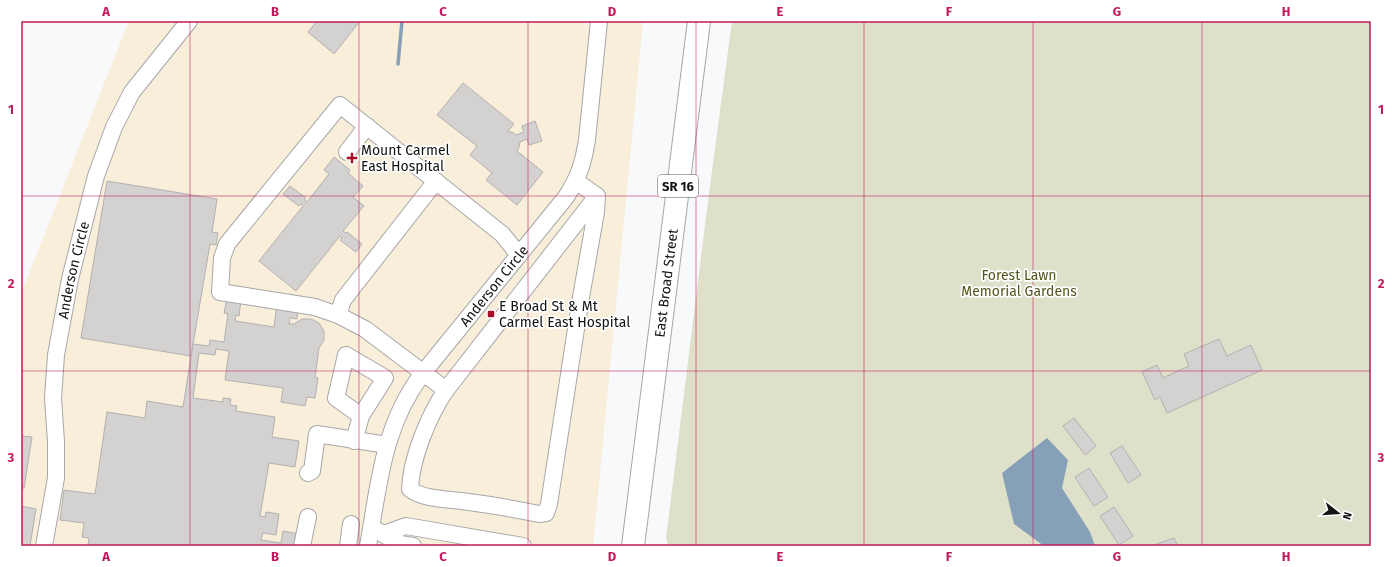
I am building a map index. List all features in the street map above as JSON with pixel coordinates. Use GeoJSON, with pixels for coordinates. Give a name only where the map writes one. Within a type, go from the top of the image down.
{"type":"FeatureCollection","features":[{"type":"Feature","properties":{"kind":"highway","name":"East Broad Street"},"geometry":{"type":"LineString","coordinates":[[633,546],[698,23]]}},
{"type":"Feature","properties":{"kind":"street","name":"Anderson Circle"},"geometry":{"type":"LineString","coordinates":[[44,546],[56,478],[56,442],[53,398],[56,355],[70,279],[96,176],[114,127],[132,92],[189,21]]}},
{"type":"Feature","properties":{"kind":"street","name":"Anderson Circle"},"geometry":{"type":"LineString","coordinates":[[368,546],[378,530],[378,485],[387,445],[401,408],[424,373],[566,197],[576,181],[584,159],[587,140],[599,21]]}},
{"type":"Feature","properties":{"kind":"street"},"geometry":{"type":"LineString","coordinates":[[446,390],[365,329],[338,315],[315,307],[220,292],[222,258],[227,244],[340,105],[502,234],[519,255]]}},
{"type":"Feature","properties":{"kind":"street"},"geometry":{"type":"LineString","coordinates":[[346,152],[367,126]]}},
{"type":"Feature","properties":{"kind":"street"},"geometry":{"type":"LineString","coordinates":[[338,315],[343,300],[436,180]]}},
{"type":"Feature","properties":{"kind":"street"},"geometry":{"type":"LineString","coordinates":[[576,181],[597,196]]}},
{"type":"Feature","properties":{"kind":"street"},"geometry":{"type":"LineString","coordinates":[[597,196],[596,212],[579,310],[551,492],[546,513],[539,514],[415,493],[410,489],[410,478],[422,436],[440,399],[597,196]]}},
{"type":"Feature","properties":{"kind":"street"},"geometry":{"type":"LineString","coordinates":[[354,441],[361,416]]}},
{"type":"Feature","properties":{"kind":"street"},"geometry":{"type":"LineString","coordinates":[[308,473],[312,471],[317,434],[387,445]]}},
{"type":"Feature","properties":{"kind":"street"},"geometry":{"type":"LineString","coordinates":[[302,546],[308,517]]}},
{"type":"Feature","properties":{"kind":"street"},"geometry":{"type":"LineString","coordinates":[[348,546],[351,524]]}},
{"type":"Feature","properties":{"kind":"street"},"geometry":{"type":"LineString","coordinates":[[378,530],[406,526],[523,546]]}},
{"type":"Feature","properties":{"kind":"street"},"geometry":{"type":"LineString","coordinates":[[378,530],[400,544],[413,546]]}},
{"type":"Feature","properties":{"kind":"shaded area","name":"Mount Carmel East Hospital"},"geometry":{"type":"Polygon","coordinates":[[[123,21],[643,21],[593,546],[21,546],[21,294],[128,23],[123,21]]]}},
{"type":"Feature","properties":{"kind":"green space","name":"Forest Lawn Memorial Gardens"},"geometry":{"type":"Polygon","coordinates":[[[732,21],[1371,21],[1371,546],[668,546],[666,538],[732,21]]]}},
{"type":"Feature","properties":{"kind":"water"},"geometry":{"type":"Polygon","coordinates":[[[1047,438],[1068,460],[1062,488],[1090,532],[1095,546],[1044,546],[1014,524],[1002,473],[1047,438]]]}},
{"type":"Feature","properties":{"kind":"building"},"geometry":{"type":"Polygon","coordinates":[[[317,21],[360,21],[334,54],[308,32],[317,21]]]}},
{"type":"Feature","properties":{"kind":"building"},"geometry":{"type":"Polygon","coordinates":[[[463,83],[514,124],[507,132],[512,132],[516,135],[524,132],[522,126],[535,121],[542,141],[529,145],[527,139],[520,142],[517,151],[543,172],[517,205],[486,180],[492,173],[470,155],[477,146],[437,115],[463,83]]]}},
{"type":"Feature","properties":{"kind":"building"},"geometry":{"type":"Polygon","coordinates":[[[334,157],[350,170],[348,173],[363,186],[353,197],[364,206],[343,231],[346,233],[347,232],[362,244],[356,252],[340,240],[342,238],[340,236],[296,291],[259,261],[303,206],[301,204],[299,206],[283,194],[290,186],[306,198],[304,200],[307,202],[329,174],[324,170],[334,157]]]}},
{"type":"Feature","properties":{"kind":"building"},"geometry":{"type":"Polygon","coordinates":[[[107,181],[217,199],[212,232],[218,233],[216,245],[210,244],[191,356],[81,338],[107,181]]]}},
{"type":"Feature","properties":{"kind":"building"},"geometry":{"type":"Polygon","coordinates":[[[227,298],[241,300],[239,316],[236,315],[235,321],[274,327],[277,304],[298,307],[297,319],[290,318],[289,324],[294,324],[302,319],[311,319],[319,323],[324,331],[324,340],[319,348],[315,377],[318,378],[315,398],[307,397],[305,406],[281,402],[283,388],[225,380],[229,351],[216,349],[215,355],[199,353],[193,398],[223,402],[223,398],[231,399],[230,405],[237,406],[236,411],[275,417],[272,437],[299,441],[295,467],[269,463],[260,516],[265,517],[266,512],[279,514],[276,535],[263,533],[261,540],[281,543],[283,531],[300,534],[298,546],[88,546],[89,538],[82,537],[84,523],[60,520],[64,490],[95,494],[107,412],[145,418],[147,401],[183,407],[193,344],[209,346],[210,340],[224,342],[228,314],[224,313],[227,298]]]}},
{"type":"Feature","properties":{"kind":"building"},"geometry":{"type":"Polygon","coordinates":[[[1219,339],[1227,356],[1251,345],[1262,370],[1167,413],[1160,397],[1155,400],[1142,372],[1157,365],[1163,378],[1189,366],[1184,354],[1219,339]]]}},
{"type":"Feature","properties":{"kind":"building"},"geometry":{"type":"Polygon","coordinates":[[[1074,418],[1096,446],[1085,455],[1063,426],[1074,418]]]}},
{"type":"Feature","properties":{"kind":"building"},"geometry":{"type":"Polygon","coordinates":[[[21,436],[32,437],[24,488],[21,488],[21,436]]]}},
{"type":"Feature","properties":{"kind":"building"},"geometry":{"type":"Polygon","coordinates":[[[1122,446],[1141,475],[1128,483],[1110,453],[1122,446]]]}},
{"type":"Feature","properties":{"kind":"building"},"geometry":{"type":"Polygon","coordinates":[[[1089,468],[1108,497],[1094,506],[1075,477],[1089,468]]]}},
{"type":"Feature","properties":{"kind":"building"},"geometry":{"type":"Polygon","coordinates":[[[21,506],[36,509],[30,546],[21,546],[21,506]]]}},
{"type":"Feature","properties":{"kind":"building"},"geometry":{"type":"Polygon","coordinates":[[[1114,507],[1133,536],[1119,545],[1100,516],[1114,507]]]}},
{"type":"Feature","properties":{"kind":"building"},"geometry":{"type":"Polygon","coordinates":[[[1174,538],[1178,546],[1154,546],[1154,545],[1174,538]]]}},
{"type":"Feature","properties":{"kind":"waterway"},"geometry":{"type":"LineString","coordinates":[[398,64],[402,21]]}},
{"type":"Feature","properties":{"kind":"place","name":"Mount Carmel East Hospital"},"geometry":{"type":"Point","coordinates":[352,158]}},
{"type":"Feature","properties":{"kind":"place","name":"E Broad St & Mt Carmel East Hospital"},"geometry":{"type":"Point","coordinates":[491,314]}}]}
